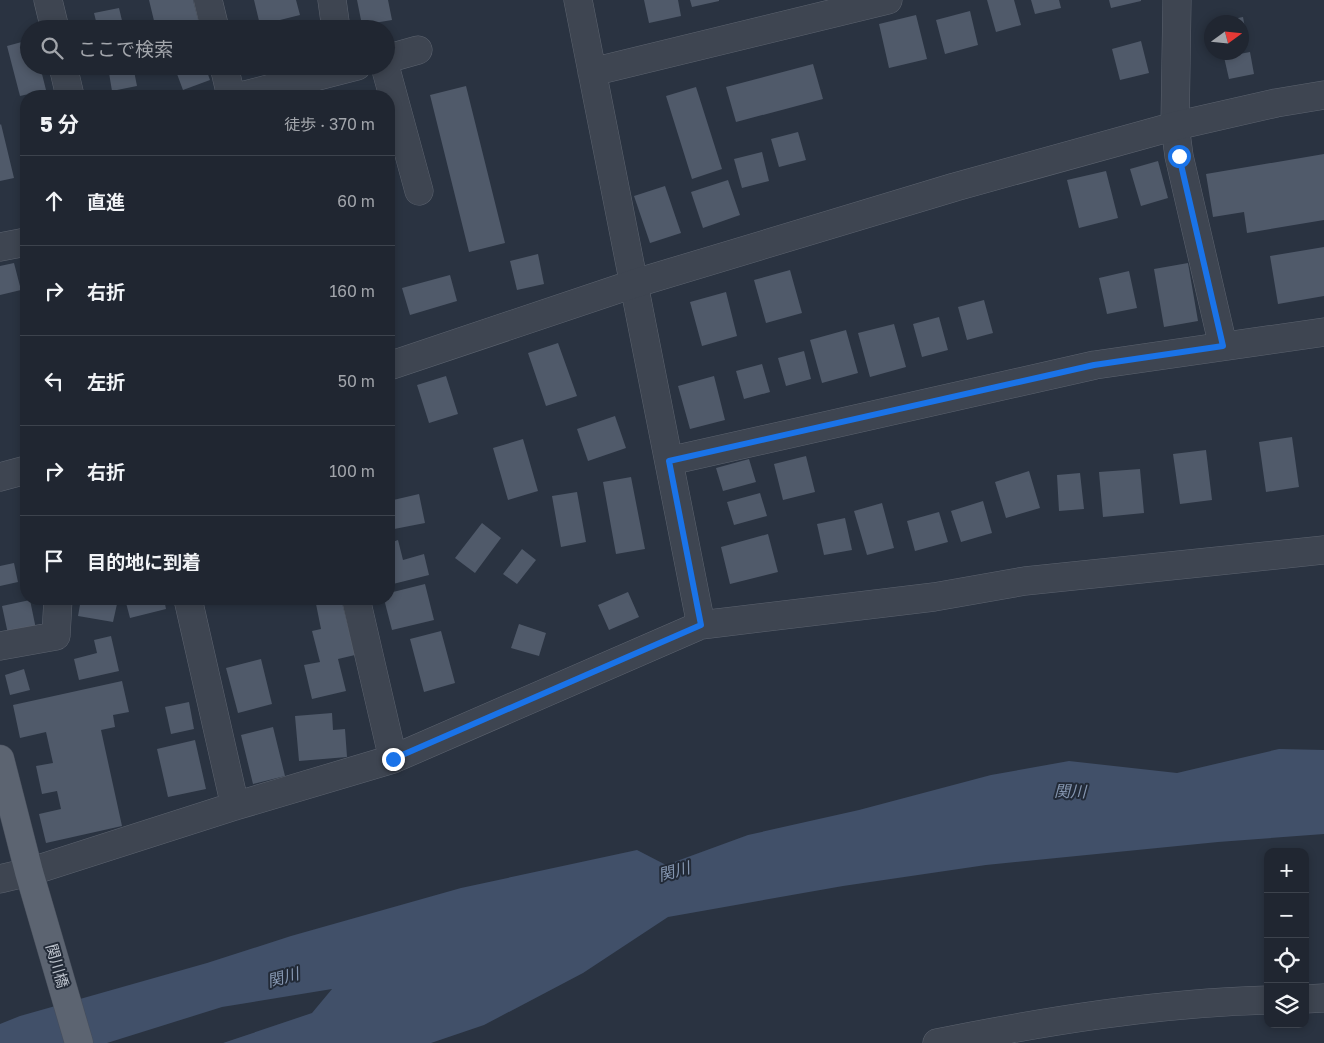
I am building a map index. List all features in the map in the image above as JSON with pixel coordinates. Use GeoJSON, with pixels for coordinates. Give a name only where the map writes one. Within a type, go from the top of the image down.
{"type":"FeatureCollection","features":[{"type":"Feature","properties":{"kind":"main road","name":"関川橋"},"geometry":{"type":"LineString","coordinates":[[0,758],[31,880],[80,1043]]}},
{"type":"Feature","properties":{"kind":"street"},"geometry":{"type":"LineString","coordinates":[[48,0],[53,20]]}},
{"type":"Feature","properties":{"kind":"street"},"geometry":{"type":"LineString","coordinates":[[208,0],[213,20]]}},
{"type":"Feature","properties":{"kind":"street"},"geometry":{"type":"LineString","coordinates":[[332,0],[335,20]]}},
{"type":"Feature","properties":{"kind":"street"},"geometry":{"type":"LineString","coordinates":[[578,0],[701,625]]}},
{"type":"Feature","properties":{"kind":"street"},"geometry":{"type":"LineString","coordinates":[[592,72],[888,0]]}},
{"type":"Feature","properties":{"kind":"street"},"geometry":{"type":"LineString","coordinates":[[1177,0],[1175,126],[1179,156],[1223,346]]}},
{"type":"Feature","properties":{"kind":"street"},"geometry":{"type":"LineString","coordinates":[[395,56],[418,50]]}},
{"type":"Feature","properties":{"kind":"street"},"geometry":{"type":"LineString","coordinates":[[65,75],[69,90]]}},
{"type":"Feature","properties":{"kind":"street"},"geometry":{"type":"LineString","coordinates":[[226,75],[230,90]]}},
{"type":"Feature","properties":{"kind":"street"},"geometry":{"type":"LineString","coordinates":[[263,90],[318,75]]}},
{"type":"Feature","properties":{"kind":"street"},"geometry":{"type":"LineString","coordinates":[[387,75],[392,90]]}},
{"type":"Feature","properties":{"kind":"street"},"geometry":{"type":"LineString","coordinates":[[395,364],[633,284],[955,187],[1175,126],[1276,103],[1324,95]]}},
{"type":"Feature","properties":{"kind":"street"},"geometry":{"type":"LineString","coordinates":[[395,103],[419,191]]}},
{"type":"Feature","properties":{"kind":"street"},"geometry":{"type":"LineString","coordinates":[[0,247],[20,243]]}},
{"type":"Feature","properties":{"kind":"street"},"geometry":{"type":"LineString","coordinates":[[669,461],[1094,365],[1324,332]]}},
{"type":"Feature","properties":{"kind":"street"},"geometry":{"type":"LineString","coordinates":[[0,477],[20,472]]}},
{"type":"Feature","properties":{"kind":"street"},"geometry":{"type":"LineString","coordinates":[[0,879],[31,880],[235,806],[393,759],[701,625],[934,597],[1025,581],[1324,550]]}},
{"type":"Feature","properties":{"kind":"street"},"geometry":{"type":"LineString","coordinates":[[0,646],[56,636],[58,605]]}},
{"type":"Feature","properties":{"kind":"street"},"geometry":{"type":"LineString","coordinates":[[189,605],[235,806]]}},
{"type":"Feature","properties":{"kind":"street"},"geometry":{"type":"LineString","coordinates":[[357,605],[393,759]]}},
{"type":"Feature","properties":{"kind":"street"},"geometry":{"type":"LineString","coordinates":[[1309,999],[1324,998]]}},
{"type":"Feature","properties":{"kind":"street"},"geometry":{"type":"LineString","coordinates":[[937,1043],[1005,1029],[1125,1011],[1264,1000]]}},
{"type":"Feature","properties":{"kind":"water","name":"関川"},"geometry":{"type":"Polygon","coordinates":[[[1279,749],[1324,750],[1324,834],[1218,842],[986,865],[843,886],[668,917],[583,973],[484,1025],[431,1043],[223,1043],[312,1013],[332,989],[222,1007],[107,1043],[0,1043],[0,1024],[20,1016],[461,888],[637,850],[666,865],[748,835],[859,810],[991,775],[1069,761],[1177,773],[1279,749]]]}},
{"type":"Feature","properties":{"kind":"building"},"geometry":{"type":"Polygon","coordinates":[[[149,0],[193,0],[198,20],[154,20],[149,0]]]}},
{"type":"Feature","properties":{"kind":"building"},"geometry":{"type":"Polygon","coordinates":[[[254,0],[296,0],[300,15],[280,20],[259,20],[254,0]]]}},
{"type":"Feature","properties":{"kind":"building"},"geometry":{"type":"Polygon","coordinates":[[[357,0],[388,0],[392,20],[361,20],[357,0]]]}},
{"type":"Feature","properties":{"kind":"building"},"geometry":{"type":"Polygon","coordinates":[[[644,0],[678,0],[681,16],[649,23],[644,0]]]}},
{"type":"Feature","properties":{"kind":"building"},"geometry":{"type":"Polygon","coordinates":[[[690,0],[719,0],[719,1],[692,7],[690,0]]]}},
{"type":"Feature","properties":{"kind":"building"},"geometry":{"type":"Polygon","coordinates":[[[987,0],[1014,0],[1021,25],[996,32],[987,0]]]}},
{"type":"Feature","properties":{"kind":"building"},"geometry":{"type":"Polygon","coordinates":[[[1031,0],[1059,0],[1061,8],[1035,14],[1031,0]]]}},
{"type":"Feature","properties":{"kind":"building"},"geometry":{"type":"Polygon","coordinates":[[[1109,0],[1141,0],[1141,1],[1111,8],[1109,0]]]}},
{"type":"Feature","properties":{"kind":"building"},"geometry":{"type":"Polygon","coordinates":[[[119,8],[122,20],[96,20],[94,13],[119,8]]]}},
{"type":"Feature","properties":{"kind":"building"},"geometry":{"type":"Polygon","coordinates":[[[970,11],[978,45],[945,54],[936,20],[970,11]]]}},
{"type":"Feature","properties":{"kind":"building"},"geometry":{"type":"Polygon","coordinates":[[[916,15],[927,59],[889,68],[879,24],[916,15]]]}},
{"type":"Feature","properties":{"kind":"building"},"geometry":{"type":"Polygon","coordinates":[[[1141,41],[1149,73],[1120,80],[1112,49],[1141,41]]]}},
{"type":"Feature","properties":{"kind":"building"},"geometry":{"type":"Polygon","coordinates":[[[20,42],[20,75],[42,75],[46,90],[20,90],[20,96],[7,46],[20,42]]]}},
{"type":"Feature","properties":{"kind":"building"},"geometry":{"type":"Polygon","coordinates":[[[1249,52],[1254,74],[1229,79],[1225,60],[1249,60],[1249,52]]]}},
{"type":"Feature","properties":{"kind":"building"},"geometry":{"type":"Polygon","coordinates":[[[813,64],[823,99],[736,122],[726,87],[813,64]]]}},
{"type":"Feature","properties":{"kind":"building"},"geometry":{"type":"Polygon","coordinates":[[[109,75],[135,75],[137,86],[112,90],[109,75]]]}},
{"type":"Feature","properties":{"kind":"building"},"geometry":{"type":"Polygon","coordinates":[[[177,75],[208,75],[210,80],[183,90],[177,75]]]}},
{"type":"Feature","properties":{"kind":"building"},"geometry":{"type":"Polygon","coordinates":[[[466,86],[505,243],[469,252],[430,95],[466,86]]]}},
{"type":"Feature","properties":{"kind":"building"},"geometry":{"type":"Polygon","coordinates":[[[696,87],[722,169],[692,179],[666,96],[696,87]]]}},
{"type":"Feature","properties":{"kind":"building"},"geometry":{"type":"Polygon","coordinates":[[[0,125],[14,178],[0,181],[0,125]]]}},
{"type":"Feature","properties":{"kind":"building"},"geometry":{"type":"Polygon","coordinates":[[[798,132],[806,160],[779,167],[771,139],[798,132]]]}},
{"type":"Feature","properties":{"kind":"building"},"geometry":{"type":"Polygon","coordinates":[[[762,152],[769,181],[742,188],[734,159],[762,152]]]}},
{"type":"Feature","properties":{"kind":"building"},"geometry":{"type":"Polygon","coordinates":[[[1324,154],[1324,220],[1247,233],[1244,212],[1213,217],[1206,174],[1324,154]]]}},
{"type":"Feature","properties":{"kind":"building"},"geometry":{"type":"Polygon","coordinates":[[[1158,161],[1168,198],[1141,206],[1130,169],[1158,161]]]}},
{"type":"Feature","properties":{"kind":"building"},"geometry":{"type":"Polygon","coordinates":[[[1106,171],[1118,218],[1079,228],[1067,180],[1106,171]]]}},
{"type":"Feature","properties":{"kind":"building"},"geometry":{"type":"Polygon","coordinates":[[[728,180],[740,215],[703,228],[691,192],[728,180]]]}},
{"type":"Feature","properties":{"kind":"building"},"geometry":{"type":"Polygon","coordinates":[[[665,186],[681,233],[650,243],[634,196],[665,186]]]}},
{"type":"Feature","properties":{"kind":"building"},"geometry":{"type":"Polygon","coordinates":[[[1324,247],[1324,296],[1278,304],[1270,256],[1324,247]]]}},
{"type":"Feature","properties":{"kind":"building"},"geometry":{"type":"Polygon","coordinates":[[[538,254],[544,284],[517,290],[510,261],[538,254]]]}},
{"type":"Feature","properties":{"kind":"building"},"geometry":{"type":"Polygon","coordinates":[[[14,263],[20,290],[0,295],[0,266],[14,263]]]}},
{"type":"Feature","properties":{"kind":"building"},"geometry":{"type":"Polygon","coordinates":[[[1188,263],[1198,321],[1164,327],[1154,269],[1188,263]]]}},
{"type":"Feature","properties":{"kind":"building"},"geometry":{"type":"Polygon","coordinates":[[[790,270],[802,313],[766,323],[754,280],[790,270]]]}},
{"type":"Feature","properties":{"kind":"building"},"geometry":{"type":"Polygon","coordinates":[[[1129,271],[1137,308],[1107,314],[1099,278],[1129,271]]]}},
{"type":"Feature","properties":{"kind":"building"},"geometry":{"type":"Polygon","coordinates":[[[450,275],[457,301],[410,315],[402,288],[450,275]]]}},
{"type":"Feature","properties":{"kind":"building"},"geometry":{"type":"Polygon","coordinates":[[[726,292],[737,336],[702,346],[690,302],[726,292]]]}},
{"type":"Feature","properties":{"kind":"building"},"geometry":{"type":"Polygon","coordinates":[[[984,300],[993,333],[967,340],[958,307],[984,300]]]}},
{"type":"Feature","properties":{"kind":"building"},"geometry":{"type":"Polygon","coordinates":[[[939,317],[948,350],[922,357],[913,324],[939,317]]]}},
{"type":"Feature","properties":{"kind":"building"},"geometry":{"type":"Polygon","coordinates":[[[894,324],[906,367],[870,377],[858,333],[894,324]]]}},
{"type":"Feature","properties":{"kind":"building"},"geometry":{"type":"Polygon","coordinates":[[[846,330],[858,373],[822,383],[810,340],[846,330]]]}},
{"type":"Feature","properties":{"kind":"building"},"geometry":{"type":"Polygon","coordinates":[[[558,343],[577,396],[546,406],[528,353],[558,343]]]}},
{"type":"Feature","properties":{"kind":"building"},"geometry":{"type":"Polygon","coordinates":[[[804,351],[811,379],[786,386],[778,358],[804,351]]]}},
{"type":"Feature","properties":{"kind":"building"},"geometry":{"type":"Polygon","coordinates":[[[762,364],[770,392],[744,399],[736,371],[762,364]]]}},
{"type":"Feature","properties":{"kind":"building"},"geometry":{"type":"Polygon","coordinates":[[[446,376],[458,414],[429,423],[417,385],[446,376]]]}},
{"type":"Feature","properties":{"kind":"building"},"geometry":{"type":"Polygon","coordinates":[[[714,376],[725,420],[690,429],[678,386],[714,376]]]}},
{"type":"Feature","properties":{"kind":"building"},"geometry":{"type":"Polygon","coordinates":[[[615,416],[626,448],[588,461],[577,429],[615,416]]]}},
{"type":"Feature","properties":{"kind":"building"},"geometry":{"type":"Polygon","coordinates":[[[1292,437],[1299,487],[1266,492],[1259,442],[1292,437]]]}},
{"type":"Feature","properties":{"kind":"building"},"geometry":{"type":"Polygon","coordinates":[[[523,439],[538,491],[508,500],[493,448],[523,439]]]}},
{"type":"Feature","properties":{"kind":"building"},"geometry":{"type":"Polygon","coordinates":[[[1206,450],[1212,500],[1180,504],[1173,454],[1206,450]]]}},
{"type":"Feature","properties":{"kind":"building"},"geometry":{"type":"Polygon","coordinates":[[[806,456],[815,492],[783,500],[774,464],[806,456]]]}},
{"type":"Feature","properties":{"kind":"building"},"geometry":{"type":"Polygon","coordinates":[[[749,459],[756,482],[723,491],[716,468],[749,459]]]}},
{"type":"Feature","properties":{"kind":"building"},"geometry":{"type":"Polygon","coordinates":[[[1140,469],[1144,513],[1103,517],[1099,472],[1140,469]]]}},
{"type":"Feature","properties":{"kind":"building"},"geometry":{"type":"Polygon","coordinates":[[[1029,471],[1040,508],[1006,518],[995,482],[1029,471]]]}},
{"type":"Feature","properties":{"kind":"building"},"geometry":{"type":"Polygon","coordinates":[[[1080,473],[1084,509],[1059,511],[1057,475],[1080,473]]]}},
{"type":"Feature","properties":{"kind":"building"},"geometry":{"type":"Polygon","coordinates":[[[631,477],[645,549],[616,554],[603,482],[631,477]]]}},
{"type":"Feature","properties":{"kind":"building"},"geometry":{"type":"Polygon","coordinates":[[[577,492],[586,542],[561,547],[552,496],[577,492]]]}},
{"type":"Feature","properties":{"kind":"building"},"geometry":{"type":"Polygon","coordinates":[[[760,493],[767,516],[734,525],[727,502],[760,493]]]}},
{"type":"Feature","properties":{"kind":"building"},"geometry":{"type":"Polygon","coordinates":[[[419,494],[425,523],[395,529],[395,500],[419,494]]]}},
{"type":"Feature","properties":{"kind":"building"},"geometry":{"type":"Polygon","coordinates":[[[983,501],[992,533],[961,542],[951,511],[983,501]]]}},
{"type":"Feature","properties":{"kind":"building"},"geometry":{"type":"Polygon","coordinates":[[[882,503],[894,548],[867,555],[854,511],[882,503]]]}},
{"type":"Feature","properties":{"kind":"building"},"geometry":{"type":"Polygon","coordinates":[[[939,512],[948,542],[915,551],[907,521],[939,512]]]}},
{"type":"Feature","properties":{"kind":"building"},"geometry":{"type":"Polygon","coordinates":[[[845,518],[852,550],[824,555],[817,524],[845,518]]]}},
{"type":"Feature","properties":{"kind":"building"},"geometry":{"type":"Polygon","coordinates":[[[482,523],[501,538],[475,573],[455,558],[482,523]]]}},
{"type":"Feature","properties":{"kind":"building"},"geometry":{"type":"Polygon","coordinates":[[[768,534],[778,572],[730,584],[721,547],[768,534]]]}},
{"type":"Feature","properties":{"kind":"building"},"geometry":{"type":"Polygon","coordinates":[[[398,540],[403,560],[424,554],[429,575],[395,584],[395,541],[398,540]]]}},
{"type":"Feature","properties":{"kind":"building"},"geometry":{"type":"Polygon","coordinates":[[[522,549],[536,560],[517,584],[503,574],[522,549]]]}},
{"type":"Feature","properties":{"kind":"building"},"geometry":{"type":"Polygon","coordinates":[[[14,563],[18,582],[0,586],[0,566],[14,563]]]}},
{"type":"Feature","properties":{"kind":"building"},"geometry":{"type":"Polygon","coordinates":[[[425,584],[434,620],[392,630],[386,605],[395,605],[395,592],[425,584]]]}},
{"type":"Feature","properties":{"kind":"building"},"geometry":{"type":"Polygon","coordinates":[[[628,592],[639,617],[609,630],[598,605],[628,592]]]}},
{"type":"Feature","properties":{"kind":"building"},"geometry":{"type":"Polygon","coordinates":[[[20,602],[20,605],[31,605],[36,629],[8,634],[2,606],[20,602]]]}},
{"type":"Feature","properties":{"kind":"building"},"geometry":{"type":"Polygon","coordinates":[[[80,605],[117,605],[113,622],[78,616],[80,605]]]}},
{"type":"Feature","properties":{"kind":"building"},"geometry":{"type":"Polygon","coordinates":[[[127,605],[165,605],[166,609],[130,618],[127,605]]]}},
{"type":"Feature","properties":{"kind":"building"},"geometry":{"type":"Polygon","coordinates":[[[316,605],[342,605],[355,655],[338,659],[346,691],[312,699],[304,665],[320,662],[312,631],[321,629],[316,605]]]}},
{"type":"Feature","properties":{"kind":"building"},"geometry":{"type":"Polygon","coordinates":[[[519,624],[546,633],[539,656],[511,648],[519,624]]]}},
{"type":"Feature","properties":{"kind":"building"},"geometry":{"type":"Polygon","coordinates":[[[441,631],[455,683],[424,692],[410,639],[441,631]]]}},
{"type":"Feature","properties":{"kind":"building"},"geometry":{"type":"Polygon","coordinates":[[[111,636],[119,671],[79,680],[74,659],[97,653],[94,640],[111,636]]]}},
{"type":"Feature","properties":{"kind":"building"},"geometry":{"type":"Polygon","coordinates":[[[261,659],[272,704],[238,713],[226,668],[261,659]]]}},
{"type":"Feature","properties":{"kind":"building"},"geometry":{"type":"Polygon","coordinates":[[[24,669],[30,690],[10,695],[5,675],[24,669]]]}},
{"type":"Feature","properties":{"kind":"building"},"geometry":{"type":"Polygon","coordinates":[[[122,681],[129,712],[113,715],[115,727],[101,730],[122,826],[46,843],[39,814],[61,809],[57,791],[42,794],[36,766],[53,763],[46,732],[20,738],[13,705],[122,681]]]}},
{"type":"Feature","properties":{"kind":"building"},"geometry":{"type":"Polygon","coordinates":[[[189,702],[194,729],[171,734],[165,707],[189,702]]]}},
{"type":"Feature","properties":{"kind":"building"},"geometry":{"type":"Polygon","coordinates":[[[332,713],[333,730],[345,729],[347,757],[299,761],[295,716],[332,713]]]}},
{"type":"Feature","properties":{"kind":"building"},"geometry":{"type":"Polygon","coordinates":[[[273,727],[285,776],[253,784],[241,735],[273,727]]]}},
{"type":"Feature","properties":{"kind":"building"},"geometry":{"type":"Polygon","coordinates":[[[195,740],[206,789],[168,797],[157,749],[195,740]]]}},
{"type":"Feature","properties":{"kind":"route"},"geometry":{"type":"LineString","coordinates":[[393,759],[701,625],[669,461],[1094,365],[1223,346],[1179,156]]}}]}
